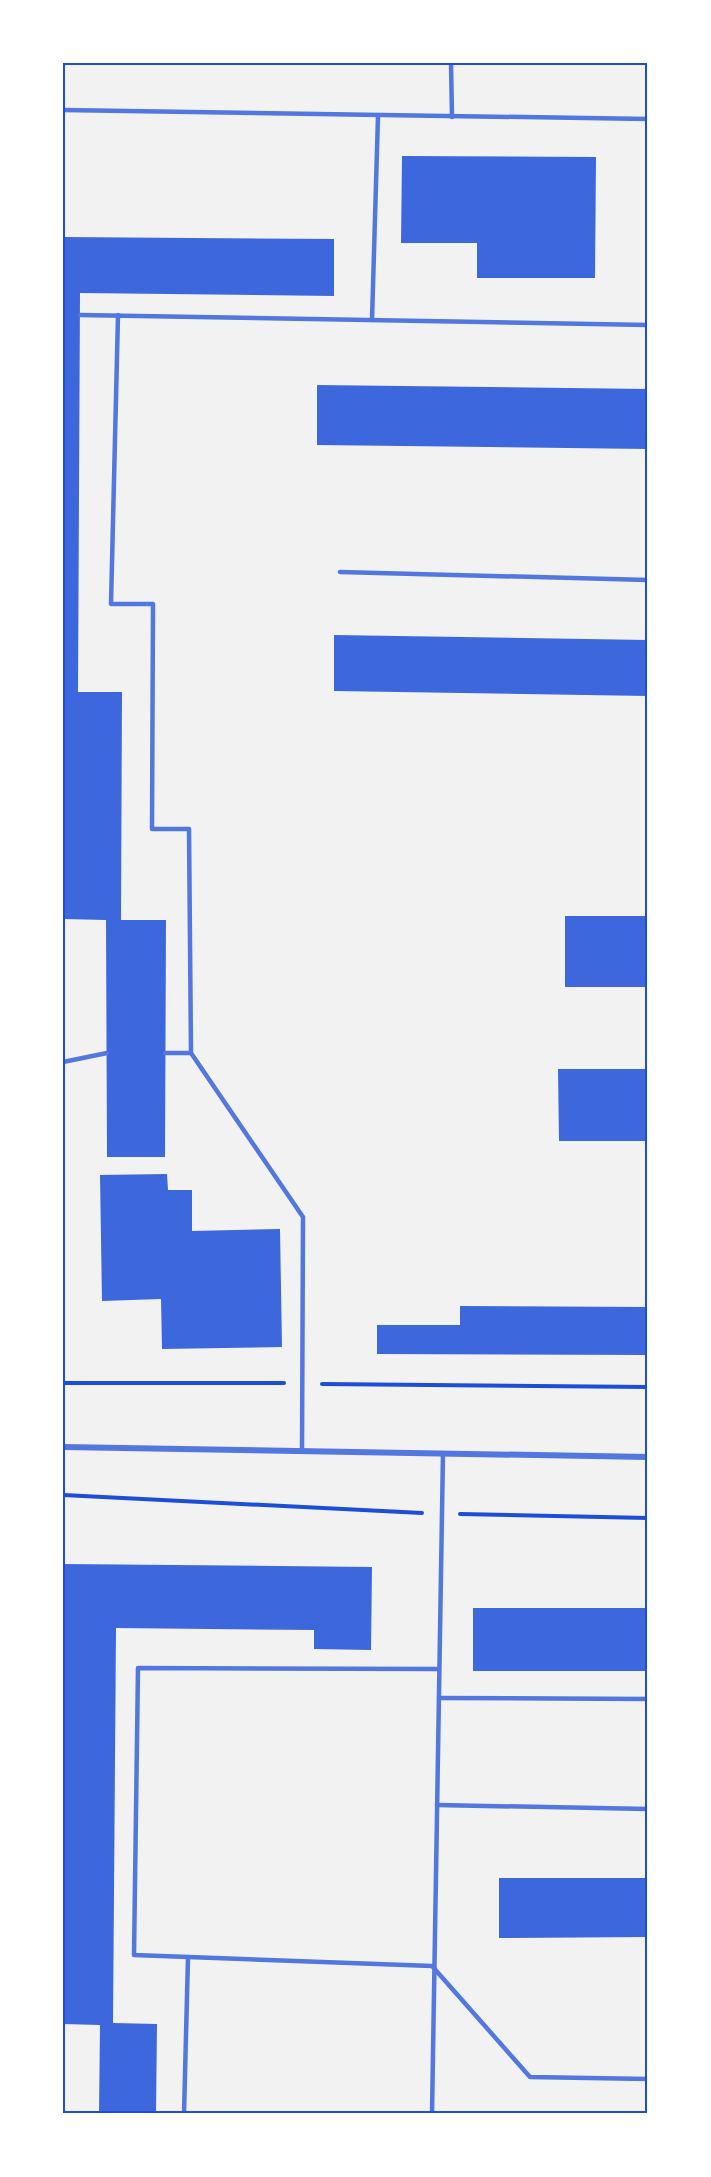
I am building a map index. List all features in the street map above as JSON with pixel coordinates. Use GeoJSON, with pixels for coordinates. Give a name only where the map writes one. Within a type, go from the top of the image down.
{"type":"FeatureCollection","features":[{"type":"Feature","properties":{"kind":"street"},"geometry":{"type":"LineString","coordinates":[[63,1447],[648,1457]]}},
{"type":"Feature","properties":{"kind":"lane"},"geometry":{"type":"LineString","coordinates":[[451,63],[452,117]]}},
{"type":"Feature","properties":{"kind":"lane"},"geometry":{"type":"LineString","coordinates":[[63,110],[648,119]]}},
{"type":"Feature","properties":{"kind":"lane"},"geometry":{"type":"LineString","coordinates":[[372,320],[378,116]]}},
{"type":"Feature","properties":{"kind":"lane"},"geometry":{"type":"LineString","coordinates":[[80,315],[648,325]]}},
{"type":"Feature","properties":{"kind":"lane"},"geometry":{"type":"LineString","coordinates":[[118,315],[111,604],[153,604],[152,828],[189,829],[191,1053],[303,1217],[302,1450]]}},
{"type":"Feature","properties":{"kind":"lane"},"geometry":{"type":"LineString","coordinates":[[340,572],[648,580]]}},
{"type":"Feature","properties":{"kind":"lane"},"geometry":{"type":"LineString","coordinates":[[63,1062],[107,1053]]}},
{"type":"Feature","properties":{"kind":"lane"},"geometry":{"type":"LineString","coordinates":[[165,1053],[191,1053]]}},
{"type":"Feature","properties":{"kind":"lane"},"geometry":{"type":"LineString","coordinates":[[432,2114],[432,1966],[443,1453]]}},
{"type":"Feature","properties":{"kind":"lane"},"geometry":{"type":"LineString","coordinates":[[438,1669],[138,1668],[134,1955],[432,1966],[530,2076],[648,2079]]}},
{"type":"Feature","properties":{"kind":"lane"},"geometry":{"type":"LineString","coordinates":[[439,1698],[648,1699]]}},
{"type":"Feature","properties":{"kind":"lane"},"geometry":{"type":"LineString","coordinates":[[437,1805],[648,1809]]}},
{"type":"Feature","properties":{"kind":"lane"},"geometry":{"type":"LineString","coordinates":[[184,2114],[188,1957]]}},
{"type":"Feature","properties":{"kind":"path"},"geometry":{"type":"LineString","coordinates":[[63,1383],[648,1387]]}},
{"type":"Feature","properties":{"kind":"path"},"geometry":{"type":"LineString","coordinates":[[63,1494],[442,1514],[648,1518]]}},
{"type":"Feature","properties":{"kind":"building"},"geometry":{"type":"Polygon","coordinates":[[[402,156],[596,157],[595,278],[477,278],[477,243],[401,243],[402,156]]]}},
{"type":"Feature","properties":{"kind":"building"},"geometry":{"type":"Polygon","coordinates":[[[63,237],[334,239],[334,296],[80,293],[78,692],[122,692],[121,920],[166,920],[165,1157],[107,1157],[106,920],[63,919],[63,237]]]}},
{"type":"Feature","properties":{"kind":"building"},"geometry":{"type":"Polygon","coordinates":[[[317,385],[648,389],[648,449],[317,445],[317,385]]]}},
{"type":"Feature","properties":{"kind":"building"},"geometry":{"type":"Polygon","coordinates":[[[334,635],[648,640],[648,696],[334,691],[334,635]]]}},
{"type":"Feature","properties":{"kind":"building"},"geometry":{"type":"Polygon","coordinates":[[[565,916],[648,916],[648,987],[565,987],[565,916]]]}},
{"type":"Feature","properties":{"kind":"building"},"geometry":{"type":"Polygon","coordinates":[[[558,1069],[648,1069],[648,1141],[559,1141],[558,1069]]]}},
{"type":"Feature","properties":{"kind":"building"},"geometry":{"type":"Polygon","coordinates":[[[167,1174],[168,1190],[192,1190],[192,1231],[280,1229],[282,1347],[162,1349],[161,1299],[102,1301],[100,1175],[167,1174]]]}},
{"type":"Feature","properties":{"kind":"building"},"geometry":{"type":"Polygon","coordinates":[[[460,1306],[648,1307],[648,1355],[377,1354],[377,1325],[460,1325],[460,1306]]]}},
{"type":"Feature","properties":{"kind":"building"},"geometry":{"type":"Polygon","coordinates":[[[63,1564],[372,1567],[371,1650],[314,1649],[314,1630],[116,1628],[113,2023],[157,2024],[156,2114],[99,2114],[100,2025],[63,2024],[63,1564]]]}},
{"type":"Feature","properties":{"kind":"building"},"geometry":{"type":"Polygon","coordinates":[[[473,1608],[648,1608],[648,1671],[473,1671],[473,1608]]]}},
{"type":"Feature","properties":{"kind":"building"},"geometry":{"type":"Polygon","coordinates":[[[499,1878],[648,1878],[648,1937],[499,1938],[499,1878]]]}}]}
